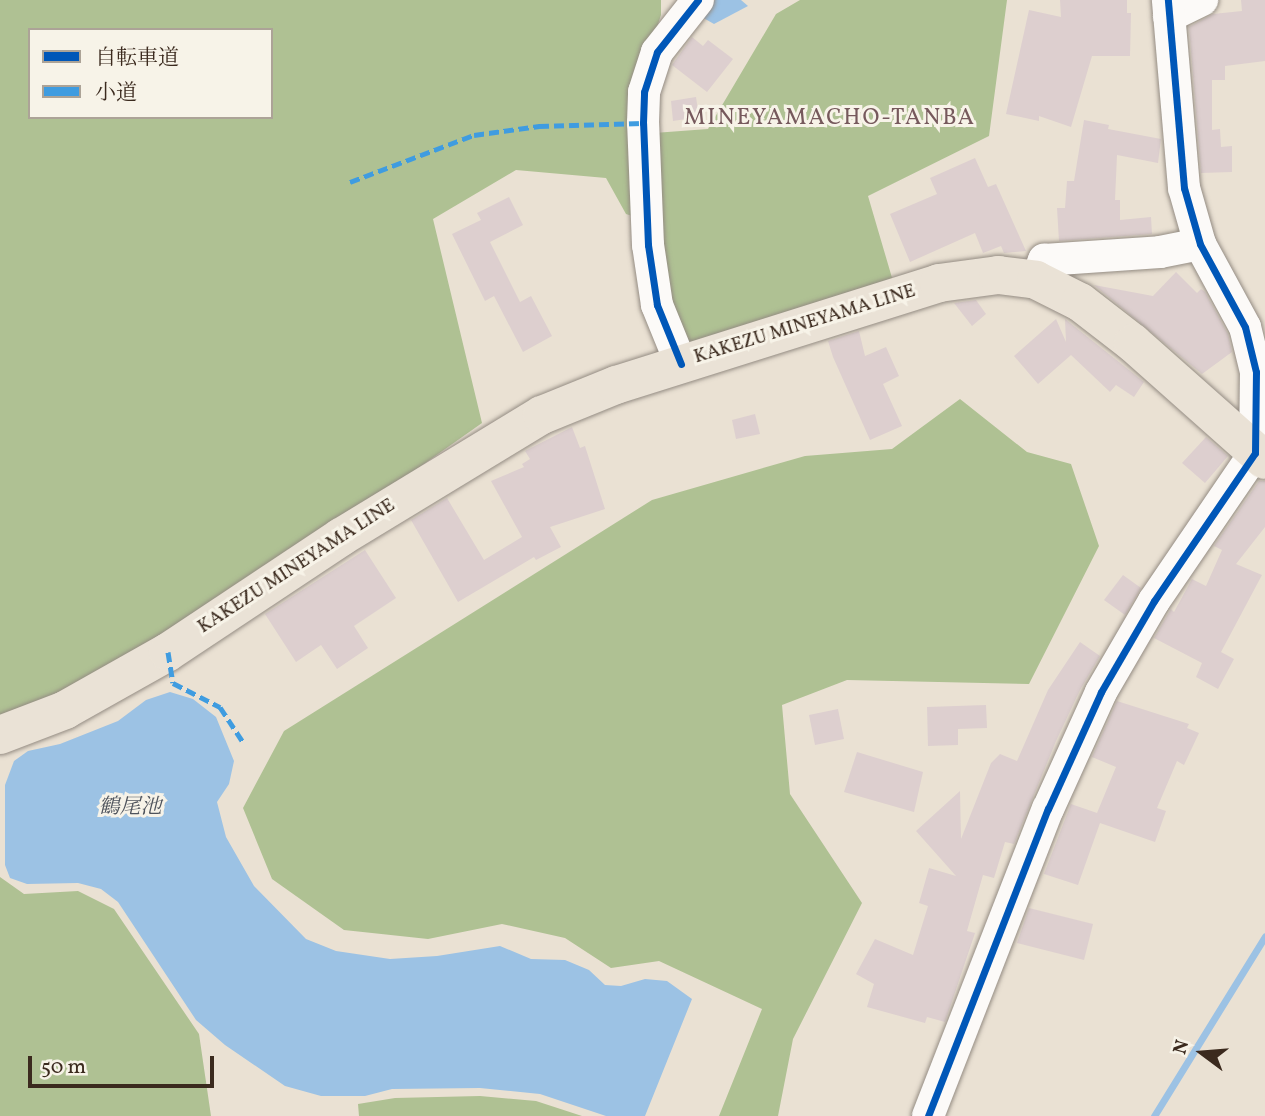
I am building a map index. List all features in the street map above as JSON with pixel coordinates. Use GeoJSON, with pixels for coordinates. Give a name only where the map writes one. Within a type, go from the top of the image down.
{"type":"FeatureCollection","features":[{"type":"Feature","properties":{"kind":"main road","name":"KAKEZU MINEYAMA LINE"},"geometry":{"type":"LineString","coordinates":[[0,735],[65,710],[167,652],[341,537],[542,415],[616,384],[939,283],[998,275],[1036,280],[1080,302],[1133,343],[1260,457]]}},
{"type":"Feature","properties":{"kind":"street"},"geometry":{"type":"LineString","coordinates":[[681,364],[657,305],[648,245],[644,92],[657,52],[698,0]]}},
{"type":"Feature","properties":{"kind":"street"},"geometry":{"type":"LineString","coordinates":[[928,1116],[1048,809],[1101,692],[1154,601],[1260,457],[1256,372],[1245,327],[1200,244],[1184,188],[1175,59],[1168,8],[1202,0]]}},
{"type":"Feature","properties":{"kind":"street"},"geometry":{"type":"LineString","coordinates":[[1036,280],[1044,260],[1160,252],[1200,244]]}},
{"type":"Feature","properties":{"kind":"green space"},"geometry":{"type":"Polygon","coordinates":[[[0,0],[661,0],[661,15],[636,92],[638,218],[626,214],[606,178],[516,170],[433,219],[482,423],[336,526],[57,698],[0,720],[0,0]]]}},
{"type":"Feature","properties":{"kind":"green space"},"geometry":{"type":"Polygon","coordinates":[[[800,0],[1007,0],[989,136],[868,196],[895,288],[699,349],[683,342],[663,306],[654,133],[708,129],[776,14],[800,0]]]}},
{"type":"Feature","properties":{"kind":"green space"},"geometry":{"type":"Polygon","coordinates":[[[960,399],[1027,452],[1071,464],[1099,546],[1029,684],[847,680],[782,705],[790,794],[862,903],[793,1039],[778,1116],[719,1116],[762,1009],[659,961],[611,968],[565,938],[502,924],[428,939],[344,930],[272,879],[243,808],[284,731],[652,500],[805,456],[892,449],[960,399]]]}},
{"type":"Feature","properties":{"kind":"green space"},"geometry":{"type":"Polygon","coordinates":[[[0,877],[24,894],[78,891],[114,909],[199,1034],[211,1116],[0,1116],[0,877]]]}},
{"type":"Feature","properties":{"kind":"green space"},"geometry":{"type":"Polygon","coordinates":[[[480,1096],[536,1101],[582,1116],[359,1116],[358,1104],[395,1098],[480,1096]]]}},
{"type":"Feature","properties":{"kind":"water"},"geometry":{"type":"Polygon","coordinates":[[[715,0],[741,0],[748,6],[714,24],[700,16],[715,0]]]}},
{"type":"Feature","properties":{"kind":"water","name":"鶴尾池"},"geometry":{"type":"Polygon","coordinates":[[[170,692],[193,699],[216,717],[234,761],[229,784],[217,802],[226,837],[254,886],[306,939],[336,951],[390,959],[437,956],[500,946],[531,959],[565,960],[589,970],[605,985],[621,986],[645,979],[667,981],[692,999],[645,1116],[606,1116],[540,1094],[480,1088],[392,1089],[365,1096],[321,1096],[285,1086],[225,1045],[196,1020],[118,902],[101,889],[78,883],[27,884],[10,878],[5,865],[5,785],[14,761],[28,751],[60,744],[118,721],[146,700],[170,692]]]}},
{"type":"Feature","properties":{"kind":"building"},"geometry":{"type":"Polygon","coordinates":[[[1060,0],[1127,0],[1127,13],[1131,13],[1130,56],[1092,56],[1071,127],[1039,116],[1039,121],[1006,114],[1029,10],[1061,17],[1060,0]]]}},
{"type":"Feature","properties":{"kind":"building"},"geometry":{"type":"Polygon","coordinates":[[[1241,0],[1265,0],[1265,61],[1225,66],[1225,80],[1212,80],[1212,130],[1220,129],[1221,147],[1232,146],[1232,172],[1201,173],[1189,27],[1213,14],[1242,11],[1241,0]]]}},
{"type":"Feature","properties":{"kind":"building"},"geometry":{"type":"Polygon","coordinates":[[[692,37],[703,46],[708,40],[733,59],[707,92],[672,65],[692,37]]]}},
{"type":"Feature","properties":{"kind":"building"},"geometry":{"type":"Polygon","coordinates":[[[696,97],[699,117],[673,121],[671,101],[696,97]]]}},
{"type":"Feature","properties":{"kind":"building"},"geometry":{"type":"Polygon","coordinates":[[[1084,120],[1109,125],[1108,129],[1161,139],[1158,163],[1117,155],[1115,200],[1120,200],[1120,220],[1151,217],[1152,234],[1059,241],[1057,208],[1065,208],[1067,181],[1074,181],[1084,120]]]}},
{"type":"Feature","properties":{"kind":"building"},"geometry":{"type":"Polygon","coordinates":[[[975,158],[988,187],[996,184],[1026,251],[1004,253],[1001,246],[983,253],[975,233],[910,262],[890,214],[937,194],[930,178],[975,158]]]}},
{"type":"Feature","properties":{"kind":"building"},"geometry":{"type":"Polygon","coordinates":[[[509,197],[523,225],[490,242],[520,302],[531,296],[552,336],[523,352],[494,296],[485,301],[452,234],[481,220],[477,213],[509,197]]]}},
{"type":"Feature","properties":{"kind":"building"},"geometry":{"type":"Polygon","coordinates":[[[1176,272],[1197,293],[1201,289],[1205,292],[1228,334],[1232,352],[1202,374],[1094,285],[1153,296],[1176,272]]]}},
{"type":"Feature","properties":{"kind":"building"},"geometry":{"type":"Polygon","coordinates":[[[976,300],[986,314],[972,326],[954,303],[976,300]]]}},
{"type":"Feature","properties":{"kind":"building"},"geometry":{"type":"Polygon","coordinates":[[[1056,319],[1066,342],[1065,319],[1144,382],[1134,397],[1116,385],[1110,392],[1071,355],[1038,384],[1014,356],[1056,319]]]}},
{"type":"Feature","properties":{"kind":"building"},"geometry":{"type":"Polygon","coordinates":[[[859,331],[865,356],[886,347],[899,376],[883,384],[902,426],[870,440],[828,341],[859,331]]]}},
{"type":"Feature","properties":{"kind":"building"},"geometry":{"type":"Polygon","coordinates":[[[755,414],[760,434],[736,439],[732,420],[755,414]]]}},
{"type":"Feature","properties":{"kind":"building"},"geometry":{"type":"Polygon","coordinates":[[[572,427],[580,448],[585,446],[605,509],[550,527],[561,547],[536,560],[534,557],[458,602],[411,520],[447,498],[484,560],[522,537],[491,481],[524,467],[522,464],[530,459],[525,451],[572,427]]]}},
{"type":"Feature","properties":{"kind":"building"},"geometry":{"type":"Polygon","coordinates":[[[1206,437],[1228,456],[1205,483],[1182,463],[1206,437]]]}},
{"type":"Feature","properties":{"kind":"building"},"geometry":{"type":"Polygon","coordinates":[[[1259,481],[1265,481],[1265,527],[1236,564],[1262,575],[1221,652],[1234,659],[1218,689],[1196,677],[1202,663],[1154,638],[1171,609],[1174,612],[1192,579],[1206,586],[1222,550],[1214,546],[1259,481]]]}},
{"type":"Feature","properties":{"kind":"building"},"geometry":{"type":"Polygon","coordinates":[[[365,550],[396,598],[354,626],[368,648],[337,669],[321,645],[296,662],[265,614],[365,550]]]}},
{"type":"Feature","properties":{"kind":"building"},"geometry":{"type":"Polygon","coordinates":[[[1123,575],[1141,588],[1125,615],[1104,600],[1123,575]]]}},
{"type":"Feature","properties":{"kind":"building"},"geometry":{"type":"Polygon","coordinates":[[[1080,642],[1100,656],[1080,690],[1056,741],[1014,844],[1005,842],[994,878],[983,875],[967,931],[975,933],[945,1022],[927,1017],[925,1023],[867,1007],[874,984],[856,974],[875,939],[913,955],[928,906],[919,903],[929,868],[956,876],[916,831],[960,791],[961,839],[991,763],[1000,754],[1017,761],[1048,690],[1080,642]]]}},
{"type":"Feature","properties":{"kind":"building"},"geometry":{"type":"Polygon","coordinates":[[[1117,701],[1189,724],[1187,728],[1199,733],[1184,765],[1177,761],[1157,808],[1166,811],[1155,842],[1100,823],[1078,885],[1044,874],[1071,804],[1097,813],[1116,767],[1092,757],[1117,701]]]}},
{"type":"Feature","properties":{"kind":"building"},"geometry":{"type":"Polygon","coordinates":[[[986,705],[987,728],[958,729],[958,745],[928,746],[927,707],[986,705]]]}},
{"type":"Feature","properties":{"kind":"building"},"geometry":{"type":"Polygon","coordinates":[[[838,709],[844,739],[815,745],[809,715],[838,709]]]}},
{"type":"Feature","properties":{"kind":"building"},"geometry":{"type":"Polygon","coordinates":[[[857,752],[923,772],[914,812],[844,792],[857,752]]]}},
{"type":"Feature","properties":{"kind":"building"},"geometry":{"type":"Polygon","coordinates":[[[1029,908],[1093,924],[1084,960],[1017,943],[1029,908]]]}},
{"type":"Feature","properties":{"kind":"waterway"},"geometry":{"type":"LineString","coordinates":[[1154,1116],[1265,936]]}},
{"type":"Feature","properties":{"kind":"marked path"},"geometry":{"type":"LineString","coordinates":[[350,182],[474,135],[539,126],[643,123]]}},
{"type":"Feature","properties":{"kind":"marked path"},"geometry":{"type":"LineString","coordinates":[[168,652],[173,683],[220,707],[243,742]]}},
{"type":"Feature","properties":{"kind":"cycle path"},"geometry":{"type":"LineString","coordinates":[[681,364],[657,305],[648,245],[644,92],[657,52],[698,0]]}},
{"type":"Feature","properties":{"kind":"cycle path"},"geometry":{"type":"LineString","coordinates":[[928,1116],[1048,809],[1101,692],[1154,601],[1255,453],[1256,372],[1245,327],[1200,244],[1184,188],[1168,0]]}},
{"type":"Feature","properties":{"kind":"district","name":"MINEYAMACHO-TANBA"},"geometry":{"type":"Point","coordinates":[830,118]}}]}
